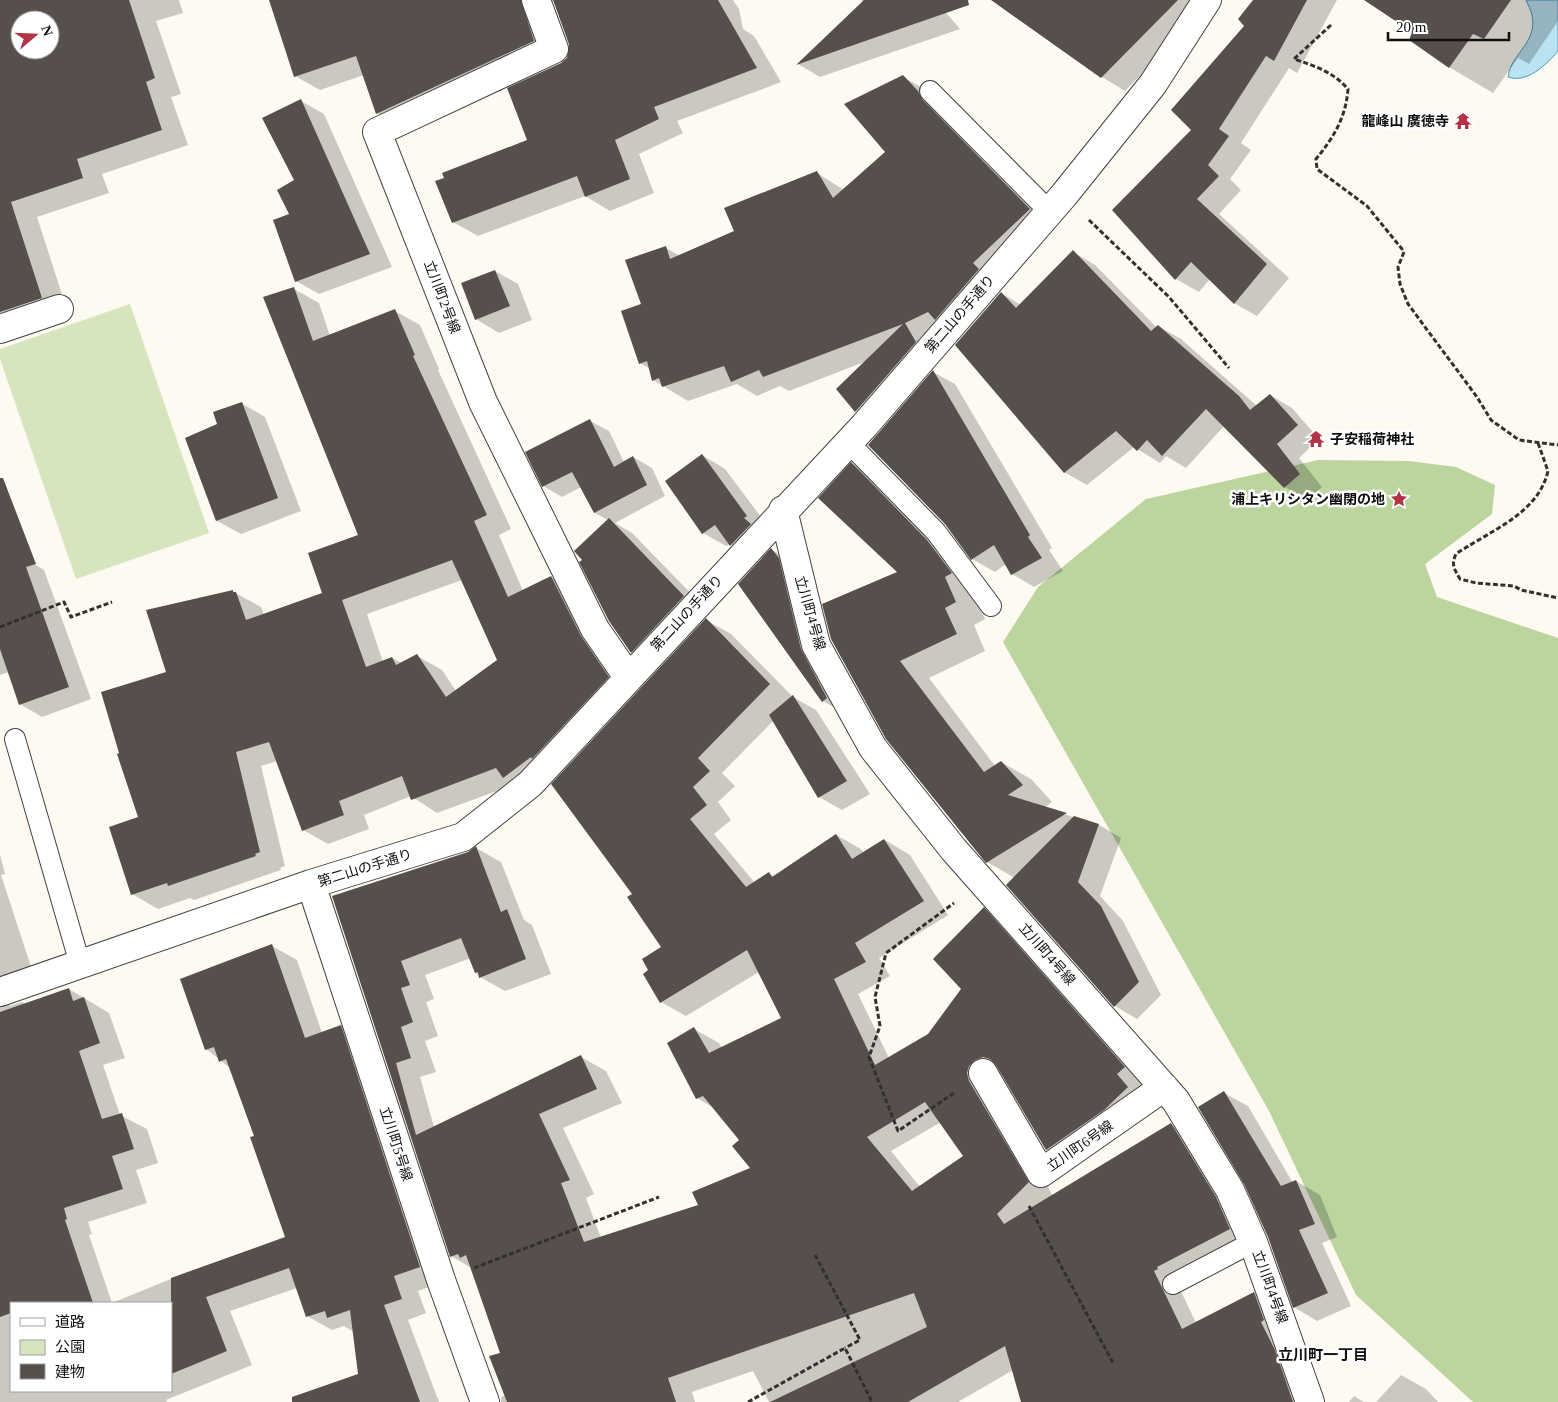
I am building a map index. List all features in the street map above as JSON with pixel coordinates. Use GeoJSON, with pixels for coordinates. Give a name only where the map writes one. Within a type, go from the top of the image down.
{"type":"FeatureCollection","features":[{"type":"Feature","properties":{"kind":"street","name":"立川町2号線"},"geometry":{"type":"LineString","coordinates":[[536,0],[554,50],[378,132],[483,402],[595,629],[628,677]]}},
{"type":"Feature","properties":{"kind":"street","name":"第二山の手通り"},"geometry":{"type":"LineString","coordinates":[[0,992],[311,884],[463,837],[530,784],[848,442],[1056,203],[1154,84],[1207,0]]}},
{"type":"Feature","properties":{"kind":"street"},"geometry":{"type":"LineString","coordinates":[[0,329],[58,309]]}},
{"type":"Feature","properties":{"kind":"street","name":"立川町4号線"},"geometry":{"type":"LineString","coordinates":[[783,510],[816,645],[873,748],[954,850],[1176,1101],[1230,1190],[1253,1242],[1310,1402]]}},
{"type":"Feature","properties":{"kind":"street","name":"立川町5号線"},"geometry":{"type":"LineString","coordinates":[[311,884],[441,1280],[485,1402]]}},
{"type":"Feature","properties":{"kind":"street","name":"立川町6号線"},"geometry":{"type":"LineString","coordinates":[[983,1073],[1041,1174],[1164,1087]]}},
{"type":"Feature","properties":{"kind":"lane"},"geometry":{"type":"LineString","coordinates":[[930,91],[1056,203]]}},
{"type":"Feature","properties":{"kind":"lane"},"geometry":{"type":"LineString","coordinates":[[848,442],[936,532],[991,606]]}},
{"type":"Feature","properties":{"kind":"lane"},"geometry":{"type":"LineString","coordinates":[[15,739],[80,964]]}},
{"type":"Feature","properties":{"kind":"lane"},"geometry":{"type":"LineString","coordinates":[[1173,1284],[1253,1242]]}},
{"type":"Feature","properties":{"kind":"path"},"geometry":{"type":"LineString","coordinates":[[1331,25],[1294,59],[1317,66],[1338,77],[1348,89],[1346,108],[1329,143],[1316,159],[1317,169],[1366,206],[1402,249],[1404,252],[1398,267],[1400,284],[1408,304],[1472,390],[1491,420],[1518,440],[1558,445]]}},
{"type":"Feature","properties":{"kind":"path"},"geometry":{"type":"LineString","coordinates":[[1056,203],[1169,297],[1230,368]]}},
{"type":"Feature","properties":{"kind":"path"},"geometry":{"type":"LineString","coordinates":[[1538,443],[1548,471],[1539,495],[1519,514],[1456,554],[1453,562],[1454,569],[1460,579],[1476,583],[1514,586],[1521,590],[1558,598]]}},
{"type":"Feature","properties":{"kind":"path"},"geometry":{"type":"LineString","coordinates":[[0,627],[64,602],[71,618],[112,602]]}},
{"type":"Feature","properties":{"kind":"path"},"geometry":{"type":"LineString","coordinates":[[982,881],[886,953],[875,997],[880,1026],[869,1057],[898,1131],[983,1073]]}},
{"type":"Feature","properties":{"kind":"path"},"geometry":{"type":"LineString","coordinates":[[1041,1174],[1020,1190],[1113,1363]]}},
{"type":"Feature","properties":{"kind":"path"},"geometry":{"type":"LineString","coordinates":[[441,1280],[659,1197]]}},
{"type":"Feature","properties":{"kind":"path"},"geometry":{"type":"LineString","coordinates":[[748,1402],[860,1340],[815,1255]]}},
{"type":"Feature","properties":{"kind":"path"},"geometry":{"type":"LineString","coordinates":[[845,1348],[872,1402]]}},
{"type":"Feature","properties":{"kind":"green space"},"geometry":{"type":"Polygon","coordinates":[[[130,304],[209,533],[76,579],[0,359],[0,349],[130,304]]]}},
{"type":"Feature","properties":{"kind":"green space"},"geometry":{"type":"Polygon","coordinates":[[[1318,460],[1409,461],[1456,467],[1495,485],[1492,514],[1425,564],[1437,597],[1558,638],[1558,1402],[1473,1402],[1356,1295],[1269,1111],[1003,642],[1038,587],[1146,499],[1318,460]]]}},
{"type":"Feature","properties":{"kind":"water"},"geometry":{"type":"Polygon","coordinates":[[[1526,0],[1558,0],[1558,51],[1536,72],[1522,78],[1508,77],[1514,61],[1528,41],[1533,25],[1532,13],[1526,0]]]}},
{"type":"Feature","properties":{"kind":"building"},"geometry":{"type":"Polygon","coordinates":[[[0,0],[129,0],[155,78],[146,82],[162,130],[77,159],[83,178],[11,202],[42,298],[0,312],[0,0]]]}},
{"type":"Feature","properties":{"kind":"building"},"geometry":{"type":"Polygon","coordinates":[[[269,0],[521,0],[534,41],[376,114],[356,56],[294,77],[269,0]]]}},
{"type":"Feature","properties":{"kind":"building"},"geometry":{"type":"Polygon","coordinates":[[[553,0],[718,0],[757,68],[654,107],[659,119],[615,140],[630,179],[585,197],[577,176],[452,223],[435,181],[444,178],[442,173],[527,140],[507,88],[561,63],[567,58],[569,44],[553,0]]]}},
{"type":"Feature","properties":{"kind":"building"},"geometry":{"type":"Polygon","coordinates":[[[864,0],[968,0],[969,5],[796,65],[864,0]]]}},
{"type":"Feature","properties":{"kind":"building"},"geometry":{"type":"Polygon","coordinates":[[[991,0],[1178,0],[1101,78],[991,0]]]}},
{"type":"Feature","properties":{"kind":"building"},"geometry":{"type":"Polygon","coordinates":[[[1253,0],[1307,0],[1274,61],[1266,56],[1219,129],[1229,136],[1208,165],[1219,176],[1197,199],[1267,264],[1234,304],[1191,262],[1175,280],[1112,210],[1191,130],[1171,110],[1244,26],[1238,19],[1253,0]]]}},
{"type":"Feature","properties":{"kind":"building"},"geometry":{"type":"Polygon","coordinates":[[[1364,0],[1511,0],[1484,39],[1473,34],[1449,68],[1409,40],[1412,32],[1364,0]]]}},
{"type":"Feature","properties":{"kind":"building"},"geometry":{"type":"Polygon","coordinates":[[[903,75],[918,91],[922,99],[1030,209],[973,263],[979,269],[935,320],[928,312],[905,323],[916,342],[855,412],[836,389],[903,324],[763,377],[759,370],[731,382],[724,366],[662,387],[659,378],[652,381],[647,361],[639,364],[621,311],[641,304],[625,260],[666,246],[670,259],[734,231],[724,208],[817,171],[833,198],[885,152],[844,104],[903,75]]]}},
{"type":"Feature","properties":{"kind":"building"},"geometry":{"type":"Polygon","coordinates":[[[301,99],[370,254],[295,282],[273,220],[289,214],[277,190],[294,180],[262,118],[301,99]]]}},
{"type":"Feature","properties":{"kind":"building"},"geometry":{"type":"Polygon","coordinates":[[[1073,250],[1151,331],[1158,325],[1239,396],[1250,410],[1270,394],[1298,425],[1277,444],[1300,474],[1284,488],[1206,409],[1162,456],[1147,440],[1137,451],[1116,431],[1064,473],[955,345],[1001,292],[1016,308],[1073,250]]]}},
{"type":"Feature","properties":{"kind":"building"},"geometry":{"type":"Polygon","coordinates":[[[495,270],[510,306],[475,320],[461,283],[495,270]]]}},
{"type":"Feature","properties":{"kind":"building"},"geometry":{"type":"Polygon","coordinates":[[[294,287],[313,341],[395,309],[415,355],[413,356],[487,515],[474,521],[508,597],[551,576],[581,636],[609,677],[532,759],[531,757],[503,778],[496,768],[411,800],[402,776],[339,801],[344,815],[302,831],[269,742],[236,752],[260,852],[255,854],[256,856],[168,886],[167,883],[131,895],[109,827],[138,817],[117,754],[119,753],[101,692],[166,672],[146,610],[233,590],[233,592],[236,592],[246,620],[322,593],[308,553],[358,535],[263,297],[294,287]],[[452,560],[342,600],[366,667],[392,657],[396,665],[417,654],[446,697],[497,660],[452,560]]]}},
{"type":"Feature","properties":{"kind":"building"},"geometry":{"type":"Polygon","coordinates":[[[933,370],[1030,535],[1028,537],[1042,558],[1011,575],[994,545],[971,560],[945,524],[868,445],[933,370]]]}},
{"type":"Feature","properties":{"kind":"building"},"geometry":{"type":"Polygon","coordinates":[[[242,402],[278,498],[216,521],[185,438],[217,424],[213,412],[242,402]]]}},
{"type":"Feature","properties":{"kind":"building"},"geometry":{"type":"Polygon","coordinates":[[[590,419],[614,467],[633,456],[647,485],[594,513],[572,472],[542,487],[525,452],[590,419]]]}},
{"type":"Feature","properties":{"kind":"building"},"geometry":{"type":"Polygon","coordinates":[[[702,454],[747,516],[744,518],[751,524],[730,546],[715,525],[702,534],[665,481],[702,454]]]}},
{"type":"Feature","properties":{"kind":"building"},"geometry":{"type":"Polygon","coordinates":[[[851,462],[927,540],[952,573],[945,577],[956,602],[945,608],[957,634],[900,661],[984,772],[1001,761],[1023,785],[1008,795],[1067,813],[986,863],[886,739],[831,639],[822,604],[897,572],[818,498],[851,462]]]}},
{"type":"Feature","properties":{"kind":"building"},"geometry":{"type":"Polygon","coordinates":[[[0,478],[3,478],[36,564],[26,567],[69,687],[19,705],[0,649],[0,478]]]}},
{"type":"Feature","properties":{"kind":"building"},"geometry":{"type":"Polygon","coordinates":[[[609,518],[684,596],[631,653],[609,621],[579,562],[582,560],[574,551],[609,518]]]}},
{"type":"Feature","properties":{"kind":"building"},"geometry":{"type":"Polygon","coordinates":[[[771,548],[779,558],[801,649],[827,698],[822,702],[738,584],[771,548]]]}},
{"type":"Feature","properties":{"kind":"building"},"geometry":{"type":"Polygon","coordinates":[[[706,618],[770,684],[698,758],[710,771],[693,787],[707,805],[690,819],[746,887],[769,872],[772,877],[836,834],[852,859],[884,839],[924,901],[855,943],[866,962],[834,979],[875,1065],[928,1034],[961,989],[933,959],[984,907],[1125,1067],[1117,1074],[1128,1087],[1104,1110],[1046,1150],[996,1065],[990,1059],[983,1057],[975,1060],[969,1066],[967,1073],[969,1081],[1029,1182],[997,1214],[1004,1224],[1171,1123],[1216,1197],[1230,1229],[1157,1267],[1158,1269],[1154,1271],[1182,1329],[1254,1292],[1264,1320],[1261,1322],[1275,1350],[1293,1402],[1021,1402],[1005,1346],[908,1402],[770,1402],[927,1327],[914,1293],[668,1378],[676,1402],[507,1402],[489,1356],[500,1353],[466,1255],[460,1258],[458,1254],[450,1257],[332,896],[468,852],[476,846],[501,912],[507,909],[526,959],[479,978],[478,972],[475,973],[461,938],[401,961],[410,985],[401,988],[413,1022],[401,1027],[411,1058],[396,1063],[416,1135],[581,1055],[597,1089],[539,1114],[570,1180],[561,1183],[584,1242],[698,1205],[692,1192],[750,1168],[732,1146],[739,1140],[703,1096],[696,1099],[667,1043],[694,1027],[709,1053],[781,1018],[747,950],[660,1003],[643,974],[648,970],[642,959],[661,947],[627,897],[632,894],[551,784],[706,618]],[[925,1102],[867,1137],[912,1191],[963,1156],[925,1102]]]}},
{"type":"Feature","properties":{"kind":"building"},"geometry":{"type":"Polygon","coordinates":[[[793,695],[847,781],[818,798],[769,715],[793,695]]]}},
{"type":"Feature","properties":{"kind":"building"},"geometry":{"type":"Polygon","coordinates":[[[1074,816],[1099,824],[1078,882],[1101,906],[1139,982],[1114,1007],[1006,885],[1074,816]]]}},
{"type":"Feature","properties":{"kind":"building"},"geometry":{"type":"Polygon","coordinates":[[[272,944],[305,1038],[341,1025],[420,1267],[394,1276],[402,1299],[384,1305],[420,1402],[292,1402],[292,1397],[358,1374],[350,1310],[327,1318],[325,1311],[306,1317],[289,1268],[206,1297],[227,1351],[172,1374],[171,1278],[285,1237],[250,1137],[254,1136],[226,1059],[219,1062],[214,1047],[205,1050],[180,979],[272,944]]]}},
{"type":"Feature","properties":{"kind":"building"},"geometry":{"type":"Polygon","coordinates":[[[69,988],[73,1001],[84,997],[100,1043],[79,1051],[102,1119],[122,1113],[134,1149],[112,1156],[123,1189],[64,1208],[67,1219],[65,1220],[93,1302],[10,1302],[10,1313],[0,1317],[0,1012],[69,988]]]}},
{"type":"Feature","properties":{"kind":"building"},"geometry":{"type":"Polygon","coordinates":[[[1224,1091],[1281,1186],[1296,1180],[1315,1224],[1299,1230],[1328,1293],[1293,1308],[1268,1237],[1244,1184],[1198,1107],[1224,1091]]]}},
{"type":"Feature","properties":{"kind":"place","name":"龍峰山 廣徳寺"},"geometry":{"type":"Point","coordinates":[1463,121]}},
{"type":"Feature","properties":{"kind":"place","name":"子安稲荷神社"},"geometry":{"type":"Point","coordinates":[1316,439]}},
{"type":"Feature","properties":{"kind":"place","name":"浦上キリシタン幽閉の地"},"geometry":{"type":"Point","coordinates":[1399,499]}},
{"type":"Feature","properties":{"kind":"district","name":"立川町一丁目"},"geometry":{"type":"Point","coordinates":[1323,1355]}}]}
